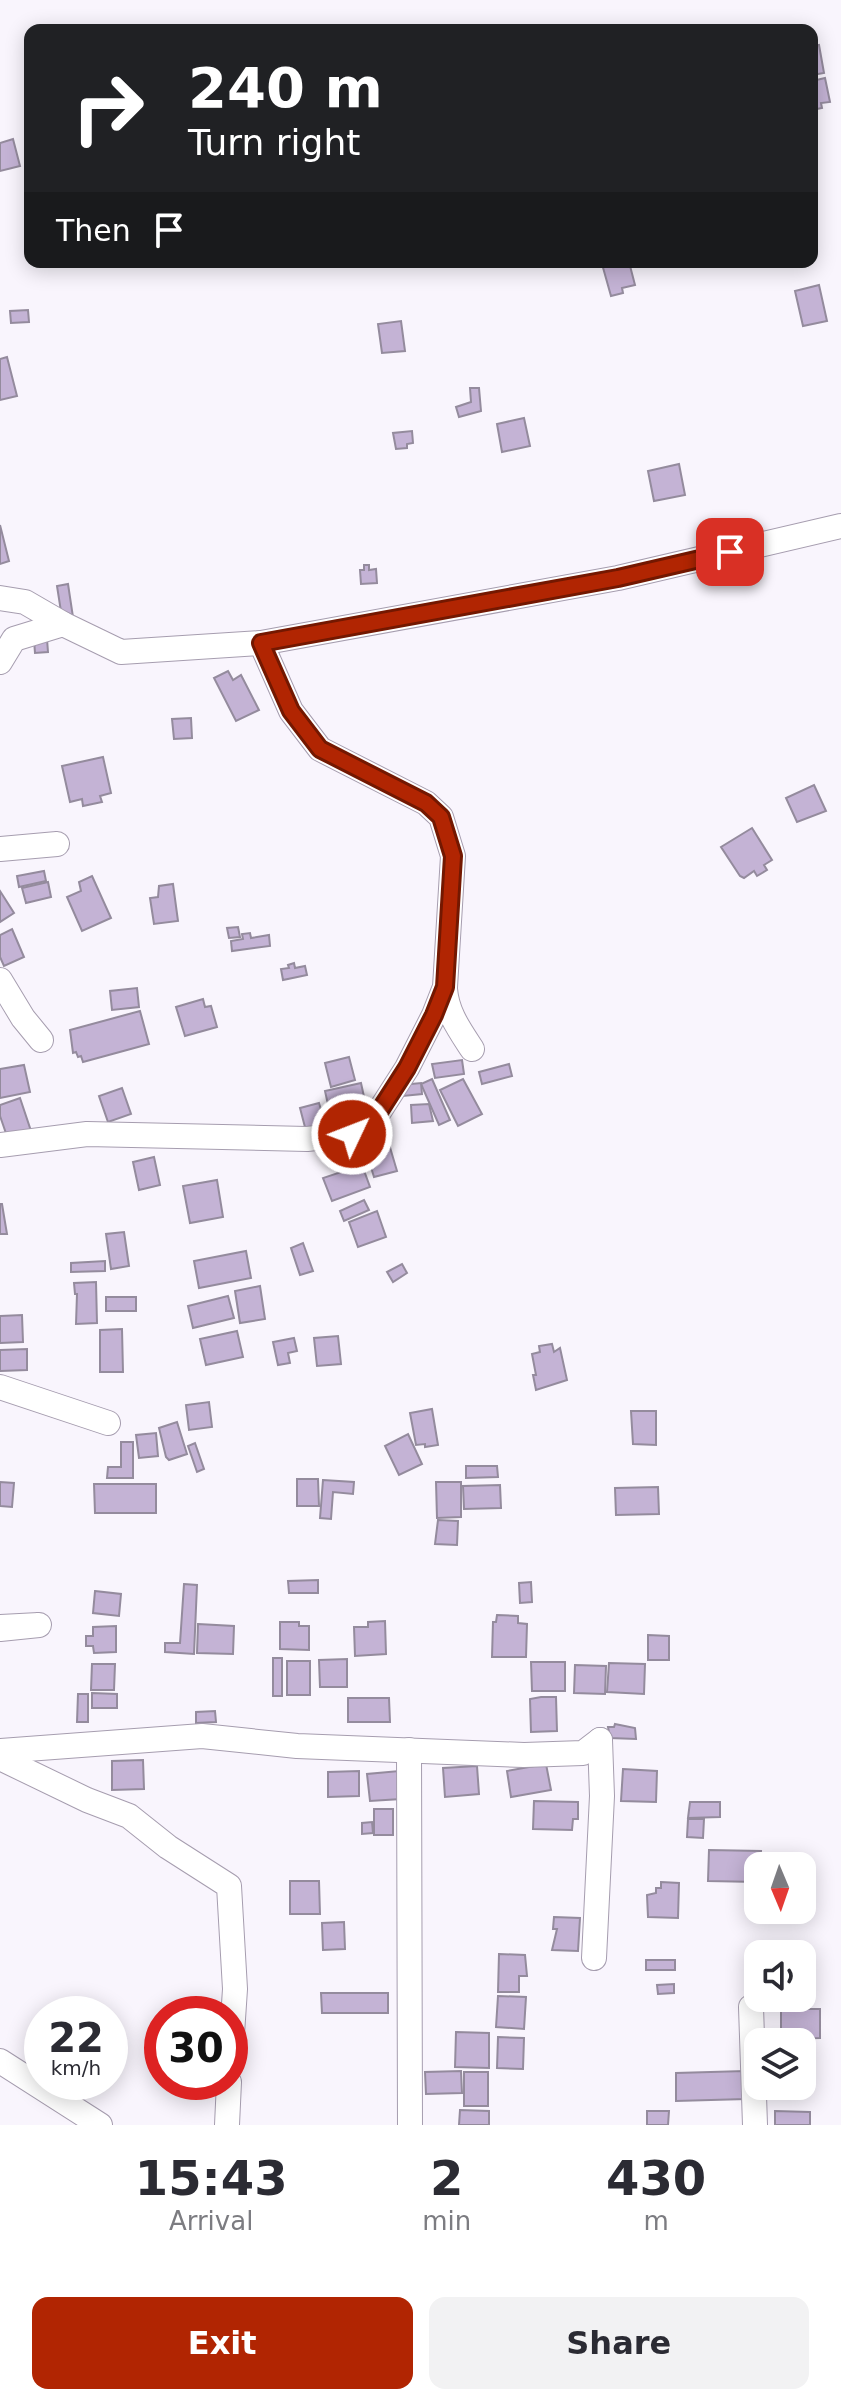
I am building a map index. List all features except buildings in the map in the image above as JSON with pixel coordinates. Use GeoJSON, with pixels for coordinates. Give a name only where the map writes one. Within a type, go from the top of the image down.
{"type":"FeatureCollection","features":[{"type":"Feature","properties":{"kind":"street"},"geometry":{"type":"LineString","coordinates":[[0,598],[25,602],[121,652],[261,643],[618,578],[841,526]]}},
{"type":"Feature","properties":{"kind":"street"},"geometry":{"type":"LineString","coordinates":[[0,662],[14,639],[63,624]]}},
{"type":"Feature","properties":{"kind":"street"},"geometry":{"type":"LineString","coordinates":[[261,643],[291,711],[320,749],[426,803],[441,817],[453,856],[446,1005],[472,1049]]}},
{"type":"Feature","properties":{"kind":"street"},"geometry":{"type":"LineString","coordinates":[[0,849],[57,844]]}},
{"type":"Feature","properties":{"kind":"street"},"geometry":{"type":"LineString","coordinates":[[0,980],[23,1018],[41,1040]]}},
{"type":"Feature","properties":{"kind":"street"},"geometry":{"type":"LineString","coordinates":[[0,1145],[87,1134],[307,1139],[352,1134],[375,1118],[407,1068],[445,987]]}},
{"type":"Feature","properties":{"kind":"street"},"geometry":{"type":"LineString","coordinates":[[0,1387],[108,1423]]}},
{"type":"Feature","properties":{"kind":"street"},"geometry":{"type":"LineString","coordinates":[[0,1751],[202,1736],[297,1746],[524,1755],[583,1753],[600,1740],[602,1796],[594,1958]]}},
{"type":"Feature","properties":{"kind":"street"},"geometry":{"type":"LineString","coordinates":[[409,1750],[410,2125]]}},
{"type":"Feature","properties":{"kind":"street"},"geometry":{"type":"LineString","coordinates":[[0,1758],[87,1800],[129,1816],[168,1847],[229,1886],[235,1996]]}},
{"type":"Feature","properties":{"kind":"street"},"geometry":{"type":"LineString","coordinates":[[751,2012],[755,2125]]}},
{"type":"Feature","properties":{"kind":"street"},"geometry":{"type":"LineString","coordinates":[[0,2061],[100,2125]]}},
{"type":"Feature","properties":{"kind":"street"},"geometry":{"type":"LineString","coordinates":[[227,2125],[228,2100]]}},
{"type":"Feature","properties":{"kind":"route"},"geometry":{"type":"LineString","coordinates":[[352,1134],[375,1118],[407,1068],[445,987],[453,856],[441,817],[426,803],[320,749],[291,711],[261,643],[618,578],[730,552]]}}]}
